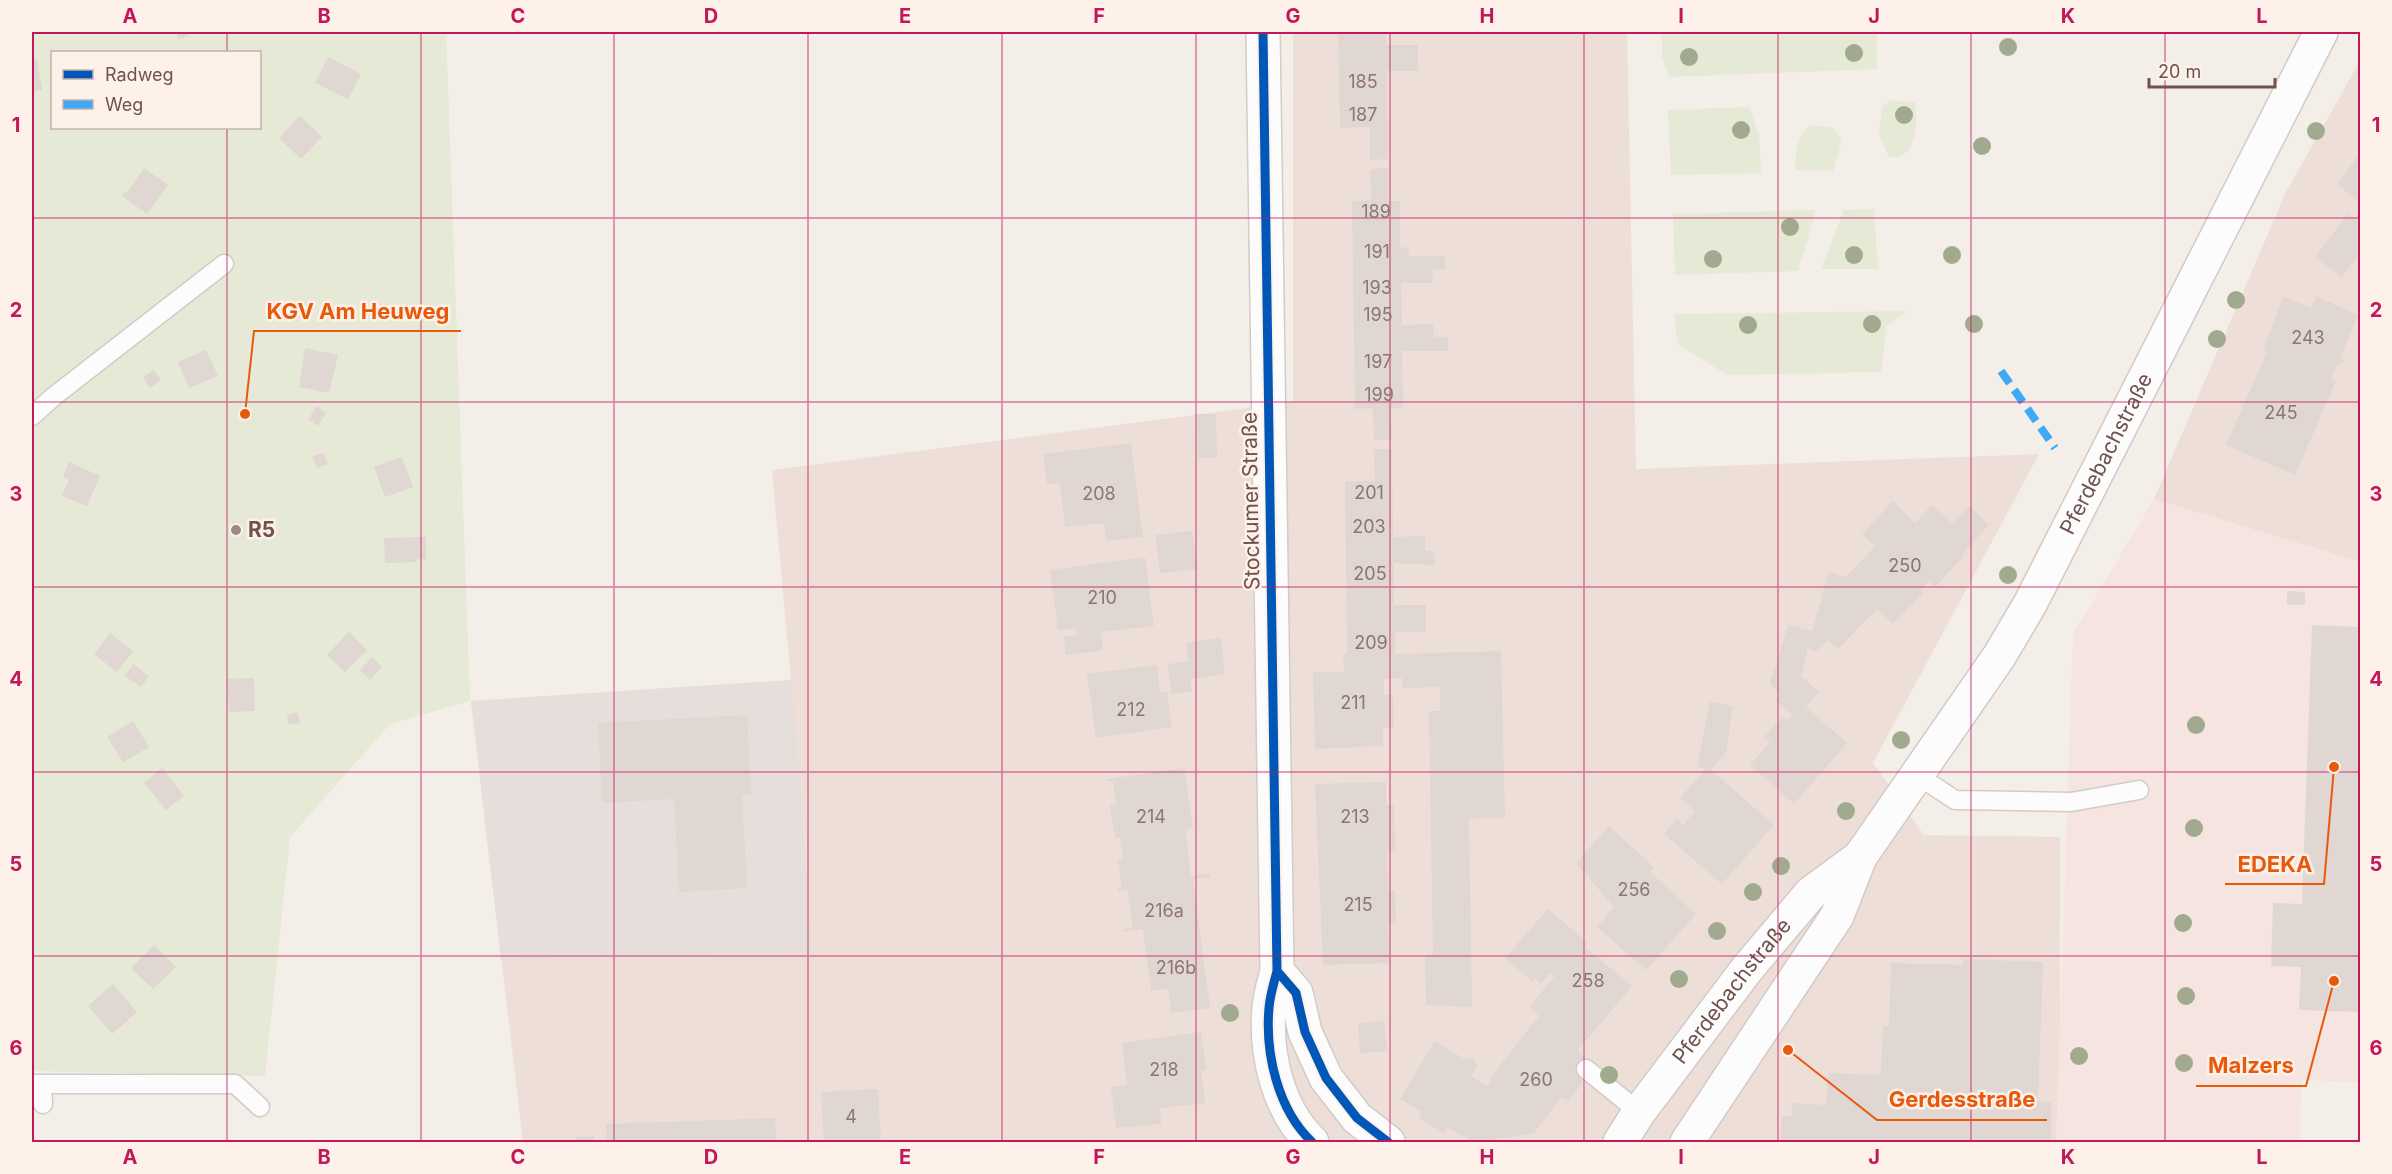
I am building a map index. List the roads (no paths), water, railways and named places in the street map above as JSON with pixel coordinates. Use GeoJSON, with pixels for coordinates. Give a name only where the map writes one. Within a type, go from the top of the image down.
{"type":"FeatureCollection","features":[{"type":"Feature","properties":{"kind":"main road","name":"Stockumer Straße"},"geometry":{"type":"LineString","coordinates":[[1263,32],[1277,971],[1269,1008],[1271,1066],[1302,1140]]}},
{"type":"Feature","properties":{"kind":"main road","name":"Pferdebachstraße"},"geometry":{"type":"LineString","coordinates":[[1687,1143],[1837,916],[1860,857],[2000,655],[2030,604],[2321,32]]}},
{"type":"Feature","properties":{"kind":"main road","name":"Pferdebachstraße"},"geometry":{"type":"LineString","coordinates":[[1620,1143],[1639,1112],[1747,969],[1811,893],[1860,857]]}},
{"type":"Feature","properties":{"kind":"main road"},"geometry":{"type":"LineString","coordinates":[[1277,971],[1296,993],[1305,1032],[1326,1078],[1358,1118],[1388,1143]]}},
{"type":"Feature","properties":{"kind":"main road"},"geometry":{"type":"LineString","coordinates":[[1302,1140],[1326,1078]]}},
{"type":"Feature","properties":{"kind":"lane"},"geometry":{"type":"LineString","coordinates":[[32,416],[53,397],[224,264]]}},
{"type":"Feature","properties":{"kind":"lane"},"geometry":{"type":"LineString","coordinates":[[1917,776],[1955,800],[2071,802],[2139,790]]}},
{"type":"Feature","properties":{"kind":"lane"},"geometry":{"type":"LineString","coordinates":[[1586,1069],[1639,1112]]}},
{"type":"Feature","properties":{"kind":"lane"},"geometry":{"type":"LineString","coordinates":[[43,1104],[37,1084],[149,1093],[235,1084],[260,1107]]}},
{"type":"Feature","properties":{"kind":"place","name":"KGV Am Heuweg"},"geometry":{"type":"Point","coordinates":[245,414]}},
{"type":"Feature","properties":{"kind":"place","name":"R5"},"geometry":{"type":"Point","coordinates":[236,530]}},
{"type":"Feature","properties":{"kind":"place","name":"EDEKA"},"geometry":{"type":"Point","coordinates":[2334,767]}},
{"type":"Feature","properties":{"kind":"place","name":"Malzers"},"geometry":{"type":"Point","coordinates":[2334,981]}},
{"type":"Feature","properties":{"kind":"place","name":"Gerdesstraße"},"geometry":{"type":"Point","coordinates":[1788,1050]}}]}
